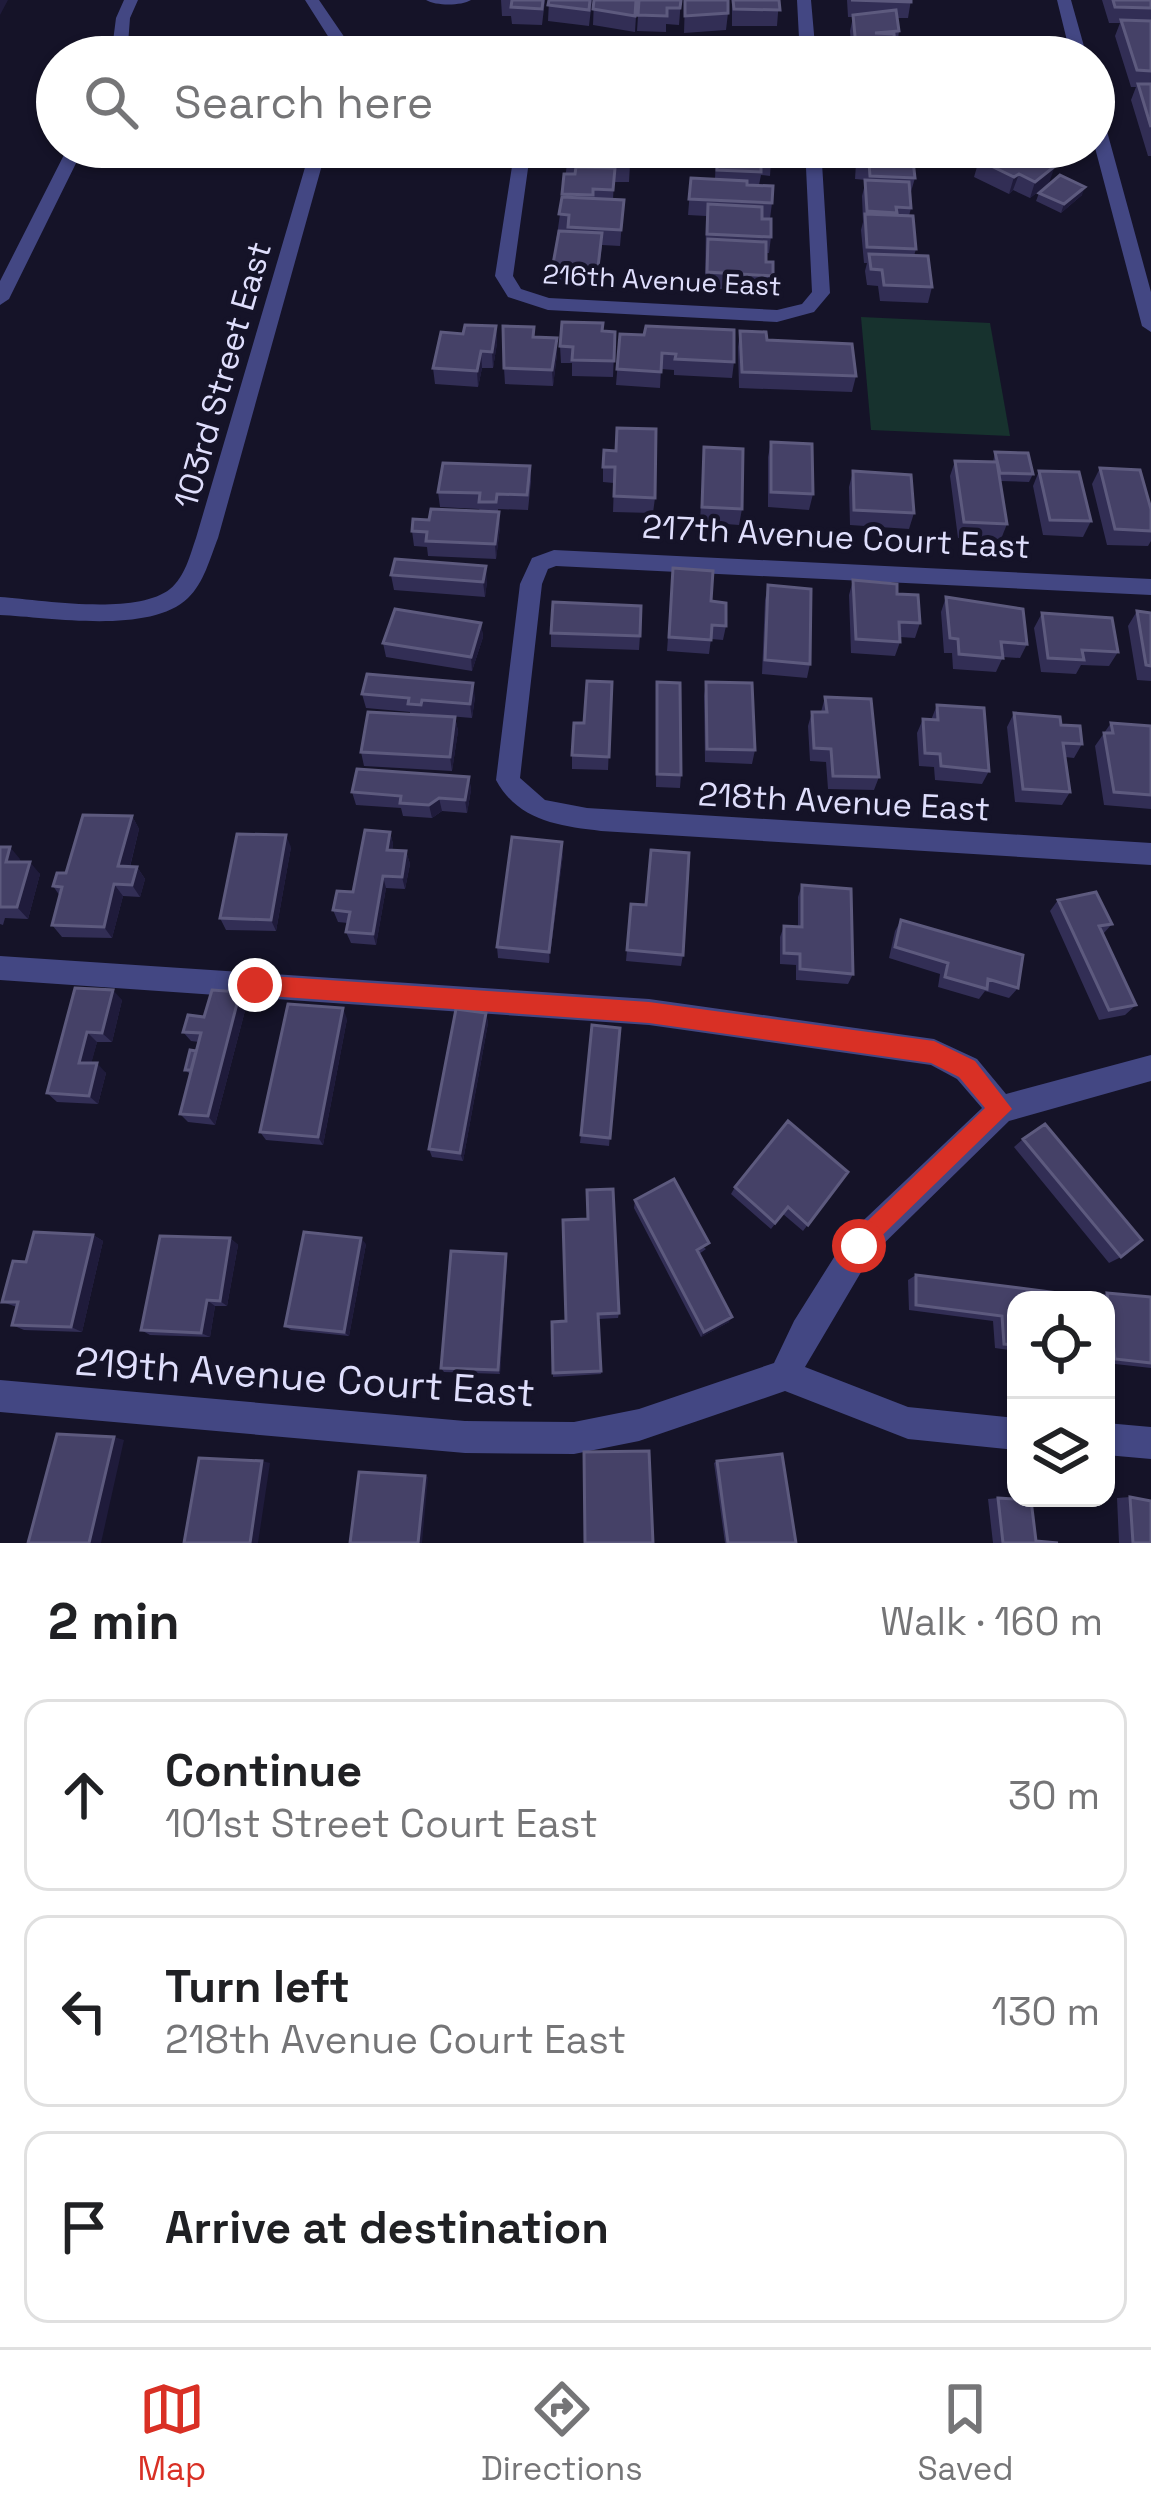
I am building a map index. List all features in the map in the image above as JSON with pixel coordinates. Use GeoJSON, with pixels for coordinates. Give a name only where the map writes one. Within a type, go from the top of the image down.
{"type":"FeatureCollection","features":[{"type":"Feature","properties":{"kind":"street"},"geometry":{"type":"LineString","coordinates":[[121,36],[131,0]]}},
{"type":"Feature","properties":{"kind":"street"},"geometry":{"type":"LineString","coordinates":[[312,0],[335,36]]}},
{"type":"Feature","properties":{"kind":"street"},"geometry":{"type":"LineString","coordinates":[[804,0],[807,36]]}},
{"type":"Feature","properties":{"kind":"street"},"geometry":{"type":"LineString","coordinates":[[1064,0],[1073,36]]}},
{"type":"Feature","properties":{"kind":"street"},"geometry":{"type":"LineString","coordinates":[[0,299],[66,168]]}},
{"type":"Feature","properties":{"kind":"street","name":"103rd Street East"},"geometry":{"type":"LineString","coordinates":[[0,606],[141,610],[177,596],[190,580],[207,538],[313,168]]}},
{"type":"Feature","properties":{"kind":"street","name":"216th Avenue East"},"geometry":{"type":"LineString","coordinates":[[521,168],[504,276],[514,293],[548,304],[777,316],[808,308],[821,293],[814,168]]}},
{"type":"Feature","properties":{"kind":"street"},"geometry":{"type":"LineString","coordinates":[[1109,168],[1151,326]]}},
{"type":"Feature","properties":{"kind":"street","name":"217th Avenue Court East"},"geometry":{"type":"LineString","coordinates":[[535,808],[518,796],[508,780],[531,584],[540,564],[564,555],[1151,587]]}},
{"type":"Feature","properties":{"kind":"street","name":"218th Avenue East"},"geometry":{"type":"LineString","coordinates":[[535,808],[601,820],[1151,854]]}},
{"type":"Feature","properties":{"kind":"street"},"geometry":{"type":"LineString","coordinates":[[0,968],[649,1012],[934,1052],[967,1069],[1001,1109]]}},
{"type":"Feature","properties":{"kind":"street"},"geometry":{"type":"LineString","coordinates":[[1007,1433],[908,1423],[785,1375],[805,1332],[859,1246],[1001,1109],[1151,1068]]}},
{"type":"Feature","properties":{"kind":"street","name":"219th Avenue Court East"},"geometry":{"type":"LineString","coordinates":[[0,1396],[465,1438],[574,1438],[639,1426],[785,1375]]}},
{"type":"Feature","properties":{"kind":"street"},"geometry":{"type":"LineString","coordinates":[[1115,1440],[1151,1443]]}},
{"type":"Feature","properties":{"kind":"lane"},"geometry":{"type":"LineString","coordinates":[[431,0],[466,0]]}},
{"type":"Feature","properties":{"kind":"green space"},"geometry":{"type":"Polygon","coordinates":[[[861,317],[990,323],[1010,436],[871,430],[861,317]]]}},
{"type":"Feature","properties":{"kind":"building"},"geometry":{"type":"Polygon","coordinates":[[[512,0],[543,0],[542,9],[511,7],[512,0]]]}},
{"type":"Feature","properties":{"kind":"building"},"geometry":{"type":"Polygon","coordinates":[[[549,0],[590,0],[589,10],[548,5],[549,0]]]}},
{"type":"Feature","properties":{"kind":"building"},"geometry":{"type":"Polygon","coordinates":[[[594,0],[636,0],[635,16],[593,9],[594,0]]]}},
{"type":"Feature","properties":{"kind":"building"},"geometry":{"type":"Polygon","coordinates":[[[639,0],[681,0],[680,8],[667,8],[667,16],[638,15],[639,0]]]}},
{"type":"Feature","properties":{"kind":"building"},"geometry":{"type":"Polygon","coordinates":[[[685,0],[728,0],[728,13],[685,16],[685,0]]]}},
{"type":"Feature","properties":{"kind":"building"},"geometry":{"type":"Polygon","coordinates":[[[733,0],[779,0],[780,10],[734,9],[733,0]]]}},
{"type":"Feature","properties":{"kind":"building"},"geometry":{"type":"Polygon","coordinates":[[[1113,0],[1151,0],[1151,8],[1115,7],[1113,0]]]}},
{"type":"Feature","properties":{"kind":"building"},"geometry":{"type":"Polygon","coordinates":[[[896,10],[899,31],[875,33],[894,36],[855,36],[853,15],[896,10]]]}},
{"type":"Feature","properties":{"kind":"building"},"geometry":{"type":"Polygon","coordinates":[[[1121,20],[1151,21],[1151,71],[1137,70],[1121,20]]]}},
{"type":"Feature","properties":{"kind":"building"},"geometry":{"type":"Polygon","coordinates":[[[1138,84],[1151,84],[1151,127],[1138,84]]]}},
{"type":"Feature","properties":{"kind":"building"},"geometry":{"type":"Polygon","coordinates":[[[576,168],[615,168],[613,190],[562,194],[564,174],[575,174],[576,168]]]}},
{"type":"Feature","properties":{"kind":"building"},"geometry":{"type":"Polygon","coordinates":[[[761,168],[761,172],[717,170],[761,168]]]}},
{"type":"Feature","properties":{"kind":"building"},"geometry":{"type":"Polygon","coordinates":[[[869,168],[914,168],[915,178],[870,176],[869,168]]]}},
{"type":"Feature","properties":{"kind":"building"},"geometry":{"type":"Polygon","coordinates":[[[995,168],[1052,168],[1035,182],[1019,174],[1014,177],[995,168]]]}},
{"type":"Feature","properties":{"kind":"building"},"geometry":{"type":"Polygon","coordinates":[[[1060,175],[1085,187],[1064,204],[1039,193],[1060,175]]]}},
{"type":"Feature","properties":{"kind":"building"},"geometry":{"type":"Polygon","coordinates":[[[691,178],[773,186],[772,203],[689,199],[691,178]]]}},
{"type":"Feature","properties":{"kind":"building"},"geometry":{"type":"Polygon","coordinates":[[[865,180],[909,182],[911,208],[896,207],[897,213],[867,211],[865,180]]]}},
{"type":"Feature","properties":{"kind":"building"},"geometry":{"type":"Polygon","coordinates":[[[562,197],[624,200],[621,230],[568,227],[569,215],[559,214],[562,197]]]}},
{"type":"Feature","properties":{"kind":"building"},"geometry":{"type":"Polygon","coordinates":[[[708,204],[762,207],[762,219],[771,219],[771,237],[707,234],[708,204]]]}},
{"type":"Feature","properties":{"kind":"building"},"geometry":{"type":"Polygon","coordinates":[[[865,214],[913,216],[916,249],[867,247],[865,214]]]}},
{"type":"Feature","properties":{"kind":"building"},"geometry":{"type":"Polygon","coordinates":[[[559,231],[602,233],[598,267],[553,264],[559,231]]]}},
{"type":"Feature","properties":{"kind":"building"},"geometry":{"type":"Polygon","coordinates":[[[708,239],[766,242],[766,262],[773,262],[773,276],[707,272],[708,239]]]}},
{"type":"Feature","properties":{"kind":"building"},"geometry":{"type":"Polygon","coordinates":[[[869,254],[928,256],[932,287],[884,285],[882,270],[871,269],[869,254]]]}},
{"type":"Feature","properties":{"kind":"building"},"geometry":{"type":"Polygon","coordinates":[[[562,322],[603,323],[602,331],[615,332],[614,361],[572,360],[573,347],[560,346],[562,322]]]}},
{"type":"Feature","properties":{"kind":"building"},"geometry":{"type":"Polygon","coordinates":[[[465,325],[496,326],[492,352],[481,351],[477,371],[433,368],[441,332],[463,334],[465,325]]]}},
{"type":"Feature","properties":{"kind":"building"},"geometry":{"type":"Polygon","coordinates":[[[503,326],[534,327],[533,337],[557,338],[552,370],[504,368],[503,326]]]}},
{"type":"Feature","properties":{"kind":"building"},"geometry":{"type":"Polygon","coordinates":[[[646,326],[734,330],[734,362],[675,359],[676,354],[662,353],[661,372],[617,369],[620,334],[644,335],[646,326]]]}},
{"type":"Feature","properties":{"kind":"building"},"geometry":{"type":"Polygon","coordinates":[[[740,331],[766,332],[767,340],[852,344],[856,376],[742,372],[740,331]]]}},
{"type":"Feature","properties":{"kind":"building"},"geometry":{"type":"Polygon","coordinates":[[[617,428],[656,429],[655,498],[614,496],[615,467],[603,467],[604,450],[616,451],[617,428]]]}},
{"type":"Feature","properties":{"kind":"building"},"geometry":{"type":"Polygon","coordinates":[[[771,442],[812,444],[813,494],[771,492],[771,442]]]}},
{"type":"Feature","properties":{"kind":"building"},"geometry":{"type":"Polygon","coordinates":[[[704,447],[743,449],[742,509],[702,507],[704,447]]]}},
{"type":"Feature","properties":{"kind":"building"},"geometry":{"type":"Polygon","coordinates":[[[995,452],[1028,453],[1033,474],[1000,473],[995,452]]]}},
{"type":"Feature","properties":{"kind":"building"},"geometry":{"type":"Polygon","coordinates":[[[955,461],[997,462],[1007,524],[964,522],[955,461]]]}},
{"type":"Feature","properties":{"kind":"building"},"geometry":{"type":"Polygon","coordinates":[[[443,463],[530,466],[527,495],[497,494],[496,502],[479,502],[480,493],[438,492],[443,463]]]}},
{"type":"Feature","properties":{"kind":"building"},"geometry":{"type":"Polygon","coordinates":[[[1100,468],[1140,470],[1151,509],[1151,531],[1115,529],[1100,468]]]}},
{"type":"Feature","properties":{"kind":"building"},"geometry":{"type":"Polygon","coordinates":[[[853,471],[911,475],[914,513],[854,510],[853,471]]]}},
{"type":"Feature","properties":{"kind":"building"},"geometry":{"type":"Polygon","coordinates":[[[1039,471],[1079,472],[1091,521],[1050,520],[1039,471]]]}},
{"type":"Feature","properties":{"kind":"building"},"geometry":{"type":"Polygon","coordinates":[[[431,509],[499,512],[495,544],[426,541],[427,532],[412,531],[413,519],[429,520],[431,509]]]}},
{"type":"Feature","properties":{"kind":"building"},"geometry":{"type":"Polygon","coordinates":[[[395,559],[486,566],[483,582],[391,575],[395,559]]]}},
{"type":"Feature","properties":{"kind":"building"},"geometry":{"type":"Polygon","coordinates":[[[673,568],[713,571],[711,601],[726,603],[726,626],[712,625],[711,640],[669,637],[673,568]]]}},
{"type":"Feature","properties":{"kind":"building"},"geometry":{"type":"Polygon","coordinates":[[[853,580],[897,584],[897,594],[918,595],[920,623],[899,622],[900,642],[856,639],[853,580]]]}},
{"type":"Feature","properties":{"kind":"building"},"geometry":{"type":"Polygon","coordinates":[[[768,585],[811,589],[810,664],[765,660],[768,585]]]}},
{"type":"Feature","properties":{"kind":"building"},"geometry":{"type":"Polygon","coordinates":[[[946,597],[1023,609],[1027,644],[1001,642],[1003,658],[959,654],[958,639],[950,638],[946,597]]]}},
{"type":"Feature","properties":{"kind":"building"},"geometry":{"type":"Polygon","coordinates":[[[553,602],[641,606],[640,636],[551,633],[553,602]]]}},
{"type":"Feature","properties":{"kind":"building"},"geometry":{"type":"Polygon","coordinates":[[[395,609],[481,623],[471,657],[383,643],[395,609]]]}},
{"type":"Feature","properties":{"kind":"building"},"geometry":{"type":"Polygon","coordinates":[[[1137,611],[1151,613],[1151,666],[1146,665],[1137,611]]]}},
{"type":"Feature","properties":{"kind":"building"},"geometry":{"type":"Polygon","coordinates":[[[1042,613],[1112,618],[1118,652],[1082,650],[1084,660],[1048,658],[1042,613]]]}},
{"type":"Feature","properties":{"kind":"building"},"geometry":{"type":"Polygon","coordinates":[[[367,674],[473,683],[470,704],[422,700],[421,705],[408,704],[409,698],[362,694],[367,674]]]}},
{"type":"Feature","properties":{"kind":"building"},"geometry":{"type":"Polygon","coordinates":[[[587,681],[612,682],[609,757],[572,755],[574,723],[584,723],[587,681]]]}},
{"type":"Feature","properties":{"kind":"building"},"geometry":{"type":"Polygon","coordinates":[[[657,682],[680,683],[681,775],[657,774],[657,682]]]}},
{"type":"Feature","properties":{"kind":"building"},"geometry":{"type":"Polygon","coordinates":[[[706,682],[752,683],[755,750],[707,749],[706,682]]]}},
{"type":"Feature","properties":{"kind":"building"},"geometry":{"type":"Polygon","coordinates":[[[825,697],[871,699],[879,777],[833,776],[831,749],[814,748],[812,712],[827,712],[825,697]]]}},
{"type":"Feature","properties":{"kind":"building"},"geometry":{"type":"Polygon","coordinates":[[[937,705],[984,708],[989,771],[941,766],[940,754],[925,753],[923,719],[938,720],[937,705]]]}},
{"type":"Feature","properties":{"kind":"building"},"geometry":{"type":"Polygon","coordinates":[[[368,712],[455,717],[450,757],[361,752],[368,712]]]}},
{"type":"Feature","properties":{"kind":"building"},"geometry":{"type":"Polygon","coordinates":[[[1014,713],[1060,717],[1061,725],[1080,726],[1082,744],[1063,743],[1070,792],[1023,789],[1014,713]]]}},
{"type":"Feature","properties":{"kind":"building"},"geometry":{"type":"Polygon","coordinates":[[[1111,723],[1151,726],[1151,795],[1114,792],[1104,733],[1113,733],[1111,723]]]}},
{"type":"Feature","properties":{"kind":"building"},"geometry":{"type":"Polygon","coordinates":[[[357,769],[469,777],[465,800],[400,803],[401,796],[352,792],[357,769]]]}},
{"type":"Feature","properties":{"kind":"building"},"geometry":{"type":"Polygon","coordinates":[[[83,815],[132,816],[118,866],[137,867],[132,885],[114,884],[104,927],[52,925],[62,887],[53,886],[57,873],[66,873],[83,815]]]}},
{"type":"Feature","properties":{"kind":"building"},"geometry":{"type":"Polygon","coordinates":[[[365,830],[390,832],[387,850],[406,851],[402,877],[383,876],[373,934],[346,932],[350,912],[333,910],[337,891],[353,892],[365,830]]]}},
{"type":"Feature","properties":{"kind":"building"},"geometry":{"type":"Polygon","coordinates":[[[237,834],[286,835],[271,920],[220,918],[237,834]]]}},
{"type":"Feature","properties":{"kind":"building"},"geometry":{"type":"Polygon","coordinates":[[[512,837],[562,842],[549,952],[497,947],[512,837]]]}},
{"type":"Feature","properties":{"kind":"building"},"geometry":{"type":"Polygon","coordinates":[[[0,847],[10,847],[6,862],[30,862],[17,907],[0,907],[0,847]]]}},
{"type":"Feature","properties":{"kind":"building"},"geometry":{"type":"Polygon","coordinates":[[[651,850],[689,853],[683,955],[627,950],[631,904],[646,905],[651,850]]]}},
{"type":"Feature","properties":{"kind":"building"},"geometry":{"type":"Polygon","coordinates":[[[802,885],[851,889],[853,974],[800,969],[800,954],[784,953],[784,926],[802,927],[802,885]]]}},
{"type":"Feature","properties":{"kind":"building"},"geometry":{"type":"Polygon","coordinates":[[[1096,892],[1112,924],[1099,926],[1136,1005],[1109,1010],[1058,900],[1096,892]]]}},
{"type":"Feature","properties":{"kind":"building"},"geometry":{"type":"Polygon","coordinates":[[[901,920],[1023,955],[1018,988],[988,979],[987,989],[945,977],[948,963],[895,947],[901,920]]]}},
{"type":"Feature","properties":{"kind":"building"},"geometry":{"type":"Polygon","coordinates":[[[75,988],[113,990],[102,1033],[87,1032],[79,1063],[97,1063],[89,1096],[47,1093],[75,988]]]}},
{"type":"Feature","properties":{"kind":"building"},"geometry":{"type":"Polygon","coordinates":[[[212,990],[240,992],[208,1116],[180,1114],[201,1033],[183,1032],[188,1015],[204,1017],[212,990]]]}},
{"type":"Feature","properties":{"kind":"building"},"geometry":{"type":"Polygon","coordinates":[[[288,1004],[343,1008],[318,1137],[260,1132],[288,1004]]]}},
{"type":"Feature","properties":{"kind":"building"},"geometry":{"type":"Polygon","coordinates":[[[456,1009],[486,1013],[460,1153],[429,1149],[456,1009]]]}},
{"type":"Feature","properties":{"kind":"building"},"geometry":{"type":"Polygon","coordinates":[[[592,1025],[620,1028],[610,1138],[581,1135],[592,1025]]]}},
{"type":"Feature","properties":{"kind":"building"},"geometry":{"type":"Polygon","coordinates":[[[190,1050],[196,1051],[191,1070],[185,1070],[190,1050]]]}},
{"type":"Feature","properties":{"kind":"building"},"geometry":{"type":"Polygon","coordinates":[[[788,1121],[848,1172],[808,1225],[788,1207],[775,1223],[735,1187],[788,1121]]]}},
{"type":"Feature","properties":{"kind":"building"},"geometry":{"type":"Polygon","coordinates":[[[1045,1124],[1142,1240],[1121,1257],[1023,1139],[1045,1124]]]}},
{"type":"Feature","properties":{"kind":"building"},"geometry":{"type":"Polygon","coordinates":[[[674,1179],[709,1243],[697,1250],[732,1317],[704,1332],[635,1200],[674,1179]]]}},
{"type":"Feature","properties":{"kind":"building"},"geometry":{"type":"Polygon","coordinates":[[[613,1189],[619,1313],[598,1314],[601,1371],[553,1373],[552,1322],[566,1321],[563,1220],[588,1219],[587,1190],[613,1189]]]}},
{"type":"Feature","properties":{"kind":"building"},"geometry":{"type":"Polygon","coordinates":[[[34,1232],[93,1235],[71,1327],[12,1325],[18,1302],[2,1302],[13,1261],[26,1262],[34,1232]]]}},
{"type":"Feature","properties":{"kind":"building"},"geometry":{"type":"Polygon","coordinates":[[[304,1232],[361,1238],[344,1332],[285,1326],[304,1232]]]}},
{"type":"Feature","properties":{"kind":"building"},"geometry":{"type":"Polygon","coordinates":[[[160,1236],[230,1238],[220,1301],[207,1300],[201,1333],[141,1330],[160,1236]]]}},
{"type":"Feature","properties":{"kind":"building"},"geometry":{"type":"Polygon","coordinates":[[[451,1251],[506,1254],[498,1370],[441,1368],[451,1251]]]}},
{"type":"Feature","properties":{"kind":"building"},"geometry":{"type":"Polygon","coordinates":[[[916,1275],[1043,1291],[1007,1291],[1007,1344],[1002,1316],[916,1305],[916,1275]]]}},
{"type":"Feature","properties":{"kind":"building"},"geometry":{"type":"Polygon","coordinates":[[[1115,1294],[1151,1297],[1151,1363],[1115,1359],[1115,1294]]]}},
{"type":"Feature","properties":{"kind":"building"},"geometry":{"type":"Polygon","coordinates":[[[57,1434],[114,1437],[89,1543],[28,1543],[57,1434]]]}},
{"type":"Feature","properties":{"kind":"building"},"geometry":{"type":"Polygon","coordinates":[[[649,1451],[653,1543],[585,1543],[584,1452],[649,1451]]]}},
{"type":"Feature","properties":{"kind":"building"},"geometry":{"type":"Polygon","coordinates":[[[782,1454],[796,1543],[728,1543],[717,1461],[782,1454]]]}},
{"type":"Feature","properties":{"kind":"building"},"geometry":{"type":"Polygon","coordinates":[[[199,1458],[262,1461],[250,1543],[184,1543],[199,1458]]]}},
{"type":"Feature","properties":{"kind":"building"},"geometry":{"type":"Polygon","coordinates":[[[359,1472],[425,1476],[418,1543],[350,1543],[359,1472]]]}},
{"type":"Feature","properties":{"kind":"building"},"geometry":{"type":"Polygon","coordinates":[[[1130,1497],[1151,1501],[1151,1543],[1133,1543],[1130,1497]]]}},
{"type":"Feature","properties":{"kind":"building"},"geometry":{"type":"Polygon","coordinates":[[[998,1498],[1007,1499],[1007,1507],[1032,1507],[1036,1541],[1058,1543],[1003,1543],[998,1498]]]}},
{"type":"Feature","properties":{"kind":"route"},"geometry":{"type":"LineString","coordinates":[[255,985],[649,1012],[934,1052],[967,1069],[1001,1109],[859,1246]]}}]}
